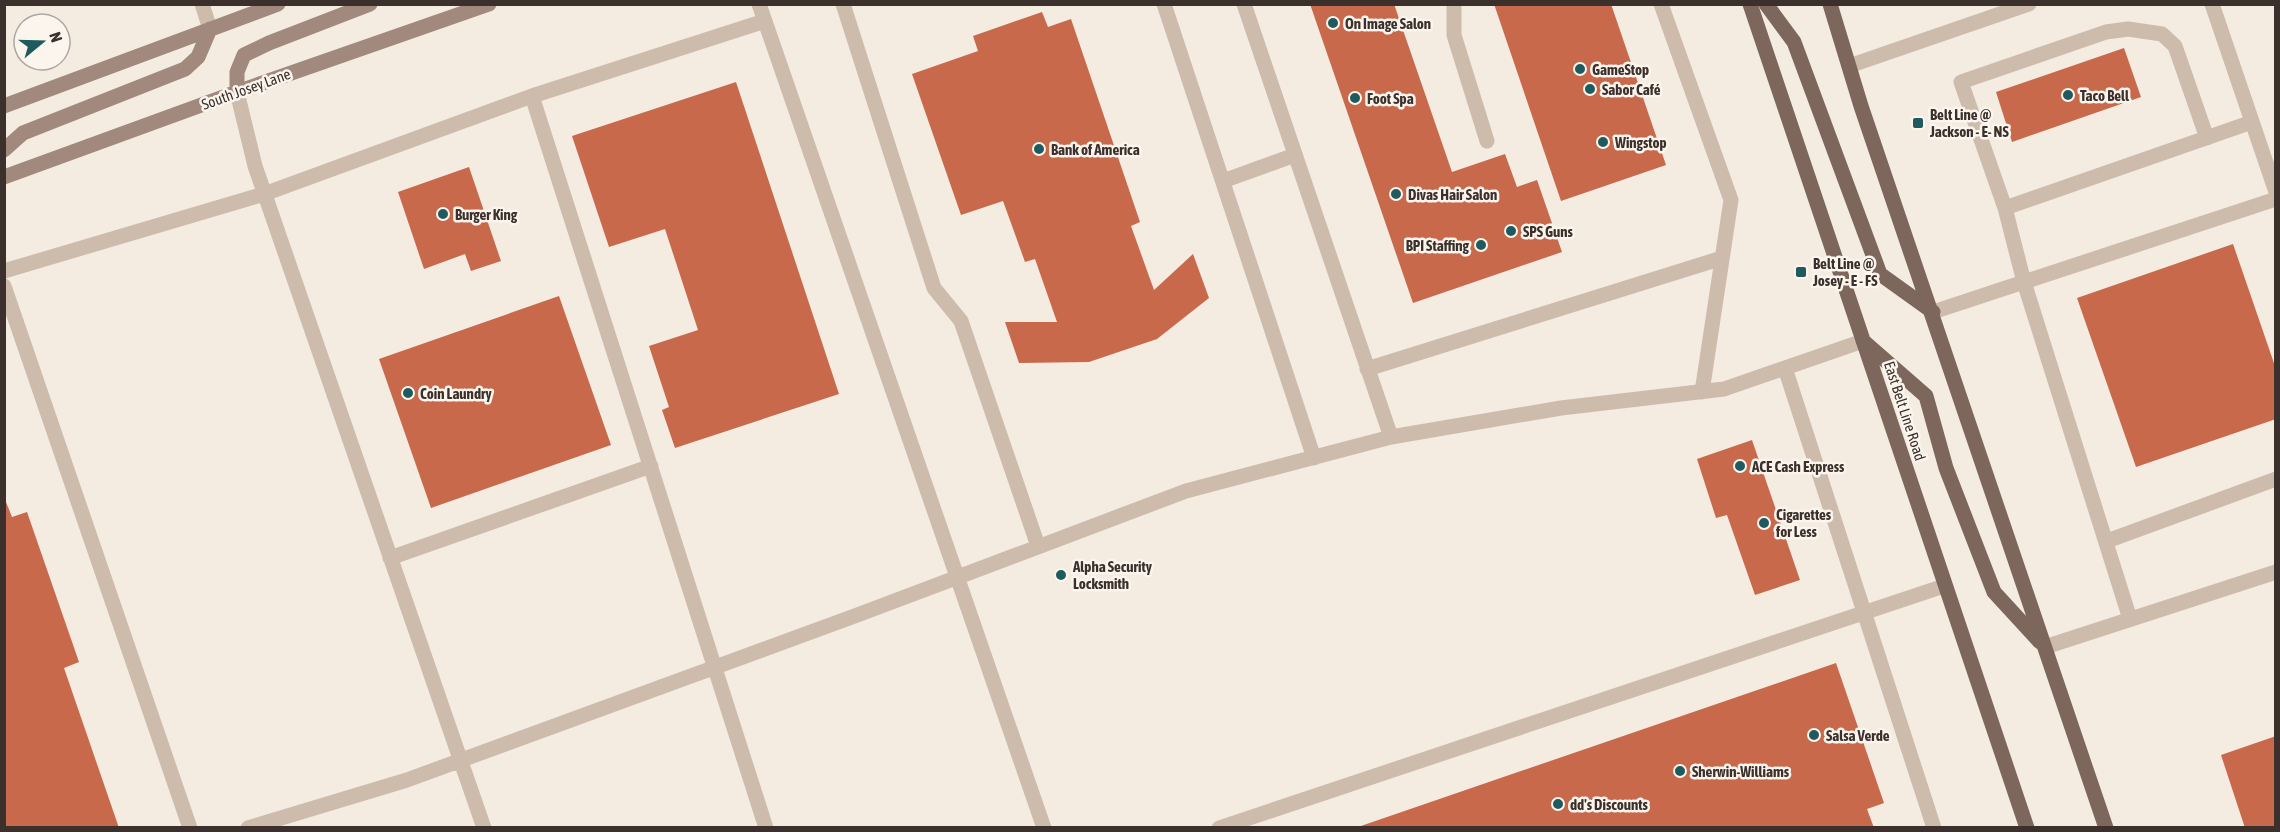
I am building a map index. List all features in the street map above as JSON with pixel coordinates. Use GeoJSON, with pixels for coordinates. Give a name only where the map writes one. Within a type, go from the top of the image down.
{"type":"FeatureCollection","features":[{"type":"Feature","properties":{"kind":"main road"},"geometry":{"type":"LineString","coordinates":[[4,106],[278,4]]}},
{"type":"Feature","properties":{"kind":"main road"},"geometry":{"type":"LineString","coordinates":[[237,92],[237,72],[244,55],[369,4]]}},
{"type":"Feature","properties":{"kind":"main road","name":"South Josey Lane"},"geometry":{"type":"LineString","coordinates":[[4,177],[489,4]]}},
{"type":"Feature","properties":{"kind":"main road","name":"East Belt Line Road"},"geometry":{"type":"LineString","coordinates":[[1750,4],[2027,828]]}},
{"type":"Feature","properties":{"kind":"main road"},"geometry":{"type":"LineString","coordinates":[[1766,4],[1794,42],[1880,274],[1933,312]]}},
{"type":"Feature","properties":{"kind":"main road"},"geometry":{"type":"LineString","coordinates":[[1830,4],[2106,828]]}},
{"type":"Feature","properties":{"kind":"main road"},"geometry":{"type":"LineString","coordinates":[[4,150],[23,133],[185,69],[198,57],[210,28]]}},
{"type":"Feature","properties":{"kind":"main road"},"geometry":{"type":"LineString","coordinates":[[1863,340],[1926,396],[1946,468],[1994,592],[2045,647]]}},
{"type":"Feature","properties":{"kind":"street"},"geometry":{"type":"LineString","coordinates":[[202,4],[210,28]]}},
{"type":"Feature","properties":{"kind":"street"},"geometry":{"type":"LineString","coordinates":[[759,4],[1044,828]]}},
{"type":"Feature","properties":{"kind":"street"},"geometry":{"type":"LineString","coordinates":[[843,4],[934,288],[961,321],[1038,546]]}},
{"type":"Feature","properties":{"kind":"street"},"geometry":{"type":"LineString","coordinates":[[1164,4],[1314,458]]}},
{"type":"Feature","properties":{"kind":"street"},"geometry":{"type":"LineString","coordinates":[[1244,4],[1391,437]]}},
{"type":"Feature","properties":{"kind":"street"},"geometry":{"type":"LineString","coordinates":[[1454,4],[1454,35],[1487,141]]}},
{"type":"Feature","properties":{"kind":"street"},"geometry":{"type":"LineString","coordinates":[[1661,4],[1731,200],[1702,392]]}},
{"type":"Feature","properties":{"kind":"street"},"geometry":{"type":"LineString","coordinates":[[1850,66],[2029,4]]}},
{"type":"Feature","properties":{"kind":"street"},"geometry":{"type":"LineString","coordinates":[[2212,4],[2276,192]]}},
{"type":"Feature","properties":{"kind":"street"},"geometry":{"type":"LineString","coordinates":[[4,271],[264,194],[532,96],[765,21]]}},
{"type":"Feature","properties":{"kind":"street"},"geometry":{"type":"LineString","coordinates":[[2130,619],[2024,282],[2005,208],[1961,82],[2106,32],[2128,29],[2162,34],[2175,45],[2207,138]]}},
{"type":"Feature","properties":{"kind":"street"},"geometry":{"type":"LineString","coordinates":[[237,92],[264,194],[484,828]]}},
{"type":"Feature","properties":{"kind":"street"},"geometry":{"type":"LineString","coordinates":[[532,96],[766,828]]}},
{"type":"Feature","properties":{"kind":"street"},"geometry":{"type":"LineString","coordinates":[[2005,208],[2252,122]]}},
{"type":"Feature","properties":{"kind":"street"},"geometry":{"type":"LineString","coordinates":[[1223,181],[1295,155]]}},
{"type":"Feature","properties":{"kind":"street"},"geometry":{"type":"LineString","coordinates":[[1933,312],[2276,199]]}},
{"type":"Feature","properties":{"kind":"street"},"geometry":{"type":"LineString","coordinates":[[1367,369],[1722,258]]}},
{"type":"Feature","properties":{"kind":"street"},"geometry":{"type":"LineString","coordinates":[[4,286],[190,828]]}},
{"type":"Feature","properties":{"kind":"street"},"geometry":{"type":"LineString","coordinates":[[248,828],[407,780],[1186,491],[1391,437],[1561,408],[1724,389],[1863,340]]}},
{"type":"Feature","properties":{"kind":"street"},"geometry":{"type":"LineString","coordinates":[[1785,368],[1934,828]]}},
{"type":"Feature","properties":{"kind":"street"},"geometry":{"type":"LineString","coordinates":[[390,558],[651,466]]}},
{"type":"Feature","properties":{"kind":"street"},"geometry":{"type":"LineString","coordinates":[[2107,541],[2276,479]]}},
{"type":"Feature","properties":{"kind":"street"},"geometry":{"type":"LineString","coordinates":[[2045,647],[2276,572]]}},
{"type":"Feature","properties":{"kind":"street"},"geometry":{"type":"LineString","coordinates":[[1219,828],[1944,586]]}},
{"type":"Feature","properties":{"kind":"building"},"geometry":{"type":"Polygon","coordinates":[[[1310,4],[1394,4],[1452,172],[1505,154],[1517,187],[1537,180],[1562,252],[1413,303],[1310,4]]]}},
{"type":"Feature","properties":{"kind":"building"},"geometry":{"type":"Polygon","coordinates":[[[1494,4],[1611,4],[1666,165],[1561,201],[1494,4]]]}},
{"type":"Feature","properties":{"kind":"building"},"geometry":{"type":"Polygon","coordinates":[[[1042,12],[1048,27],[1071,19],[1140,222],[1131,226],[1154,290],[1193,254],[1209,298],[1157,339],[1089,362],[1019,363],[1005,322],[1057,322],[1035,259],[1025,262],[1003,201],[961,215],[912,74],[978,51],[973,36],[1042,12]]]}},
{"type":"Feature","properties":{"kind":"building","name":"Taco Bell"},"geometry":{"type":"Polygon","coordinates":[[[2124,48],[2141,97],[2012,142],[1996,92],[2124,48]]]}},
{"type":"Feature","properties":{"kind":"building"},"geometry":{"type":"Polygon","coordinates":[[[736,82],[839,394],[675,448],[662,410],[669,407],[649,346],[698,330],[665,229],[609,247],[572,136],[736,82]]]}},
{"type":"Feature","properties":{"kind":"building"},"geometry":{"type":"Polygon","coordinates":[[[469,167],[501,261],[471,271],[465,254],[424,269],[398,192],[469,167]]]}},
{"type":"Feature","properties":{"kind":"building"},"geometry":{"type":"Polygon","coordinates":[[[2233,244],[2276,369],[2276,419],[2136,467],[2077,298],[2233,244]]]}},
{"type":"Feature","properties":{"kind":"building"},"geometry":{"type":"Polygon","coordinates":[[[559,296],[611,445],[431,508],[379,359],[559,296]]]}},
{"type":"Feature","properties":{"kind":"building"},"geometry":{"type":"Polygon","coordinates":[[[1752,440],[1800,580],[1755,595],[1727,515],[1716,518],[1697,459],[1752,440]]]}},
{"type":"Feature","properties":{"kind":"building"},"geometry":{"type":"Polygon","coordinates":[[[4,497],[12,517],[27,512],[79,662],[64,668],[119,828],[4,828],[4,497]]]}},
{"type":"Feature","properties":{"kind":"building"},"geometry":{"type":"Polygon","coordinates":[[[1836,663],[1884,803],[1867,809],[1874,828],[1355,828],[1836,663]]]}},
{"type":"Feature","properties":{"kind":"building"},"geometry":{"type":"Polygon","coordinates":[[[2276,736],[2276,828],[2245,828],[2221,755],[2276,736]]]}},
{"type":"Feature","properties":{"kind":"place","name":"On Image Salon"},"geometry":{"type":"Point","coordinates":[1333,23]}},
{"type":"Feature","properties":{"kind":"place","name":"GameStop"},"geometry":{"type":"Point","coordinates":[1580,69]}},
{"type":"Feature","properties":{"kind":"place","name":"Sabor Café"},"geometry":{"type":"Point","coordinates":[1590,89]}},
{"type":"Feature","properties":{"kind":"place","name":"Taco Bell"},"geometry":{"type":"Point","coordinates":[2068,95]}},
{"type":"Feature","properties":{"kind":"place","name":"Foot Spa"},"geometry":{"type":"Point","coordinates":[1355,98]}},
{"type":"Feature","properties":{"kind":"place","name":"Belt Line @ Jackson - E- NS"},"geometry":{"type":"Point","coordinates":[1918,123]}},
{"type":"Feature","properties":{"kind":"place","name":"Wingstop"},"geometry":{"type":"Point","coordinates":[1603,142]}},
{"type":"Feature","properties":{"kind":"place","name":"Bank of America"},"geometry":{"type":"Point","coordinates":[1039,149]}},
{"type":"Feature","properties":{"kind":"place","name":"Divas Hair Salon"},"geometry":{"type":"Point","coordinates":[1396,194]}},
{"type":"Feature","properties":{"kind":"place","name":"Burger King"},"geometry":{"type":"Point","coordinates":[443,214]}},
{"type":"Feature","properties":{"kind":"place","name":"SPS Guns"},"geometry":{"type":"Point","coordinates":[1511,231]}},
{"type":"Feature","properties":{"kind":"place","name":"BPI Staffing"},"geometry":{"type":"Point","coordinates":[1481,245]}},
{"type":"Feature","properties":{"kind":"place","name":"Belt Line @ Josey - E - FS"},"geometry":{"type":"Point","coordinates":[1801,272]}},
{"type":"Feature","properties":{"kind":"place","name":"Coin Laundry"},"geometry":{"type":"Point","coordinates":[408,393]}},
{"type":"Feature","properties":{"kind":"place","name":"ACE Cash Express"},"geometry":{"type":"Point","coordinates":[1740,466]}},
{"type":"Feature","properties":{"kind":"place","name":"Cigarettes for Less"},"geometry":{"type":"Point","coordinates":[1764,523]}},
{"type":"Feature","properties":{"kind":"place","name":"Alpha Security Locksmith"},"geometry":{"type":"Point","coordinates":[1061,575]}},
{"type":"Feature","properties":{"kind":"place","name":"Salsa Verde"},"geometry":{"type":"Point","coordinates":[1814,735]}},
{"type":"Feature","properties":{"kind":"place","name":"Sherwin-Williams"},"geometry":{"type":"Point","coordinates":[1680,771]}},
{"type":"Feature","properties":{"kind":"place","name":"dd's Discounts"},"geometry":{"type":"Point","coordinates":[1558,804]}}]}
